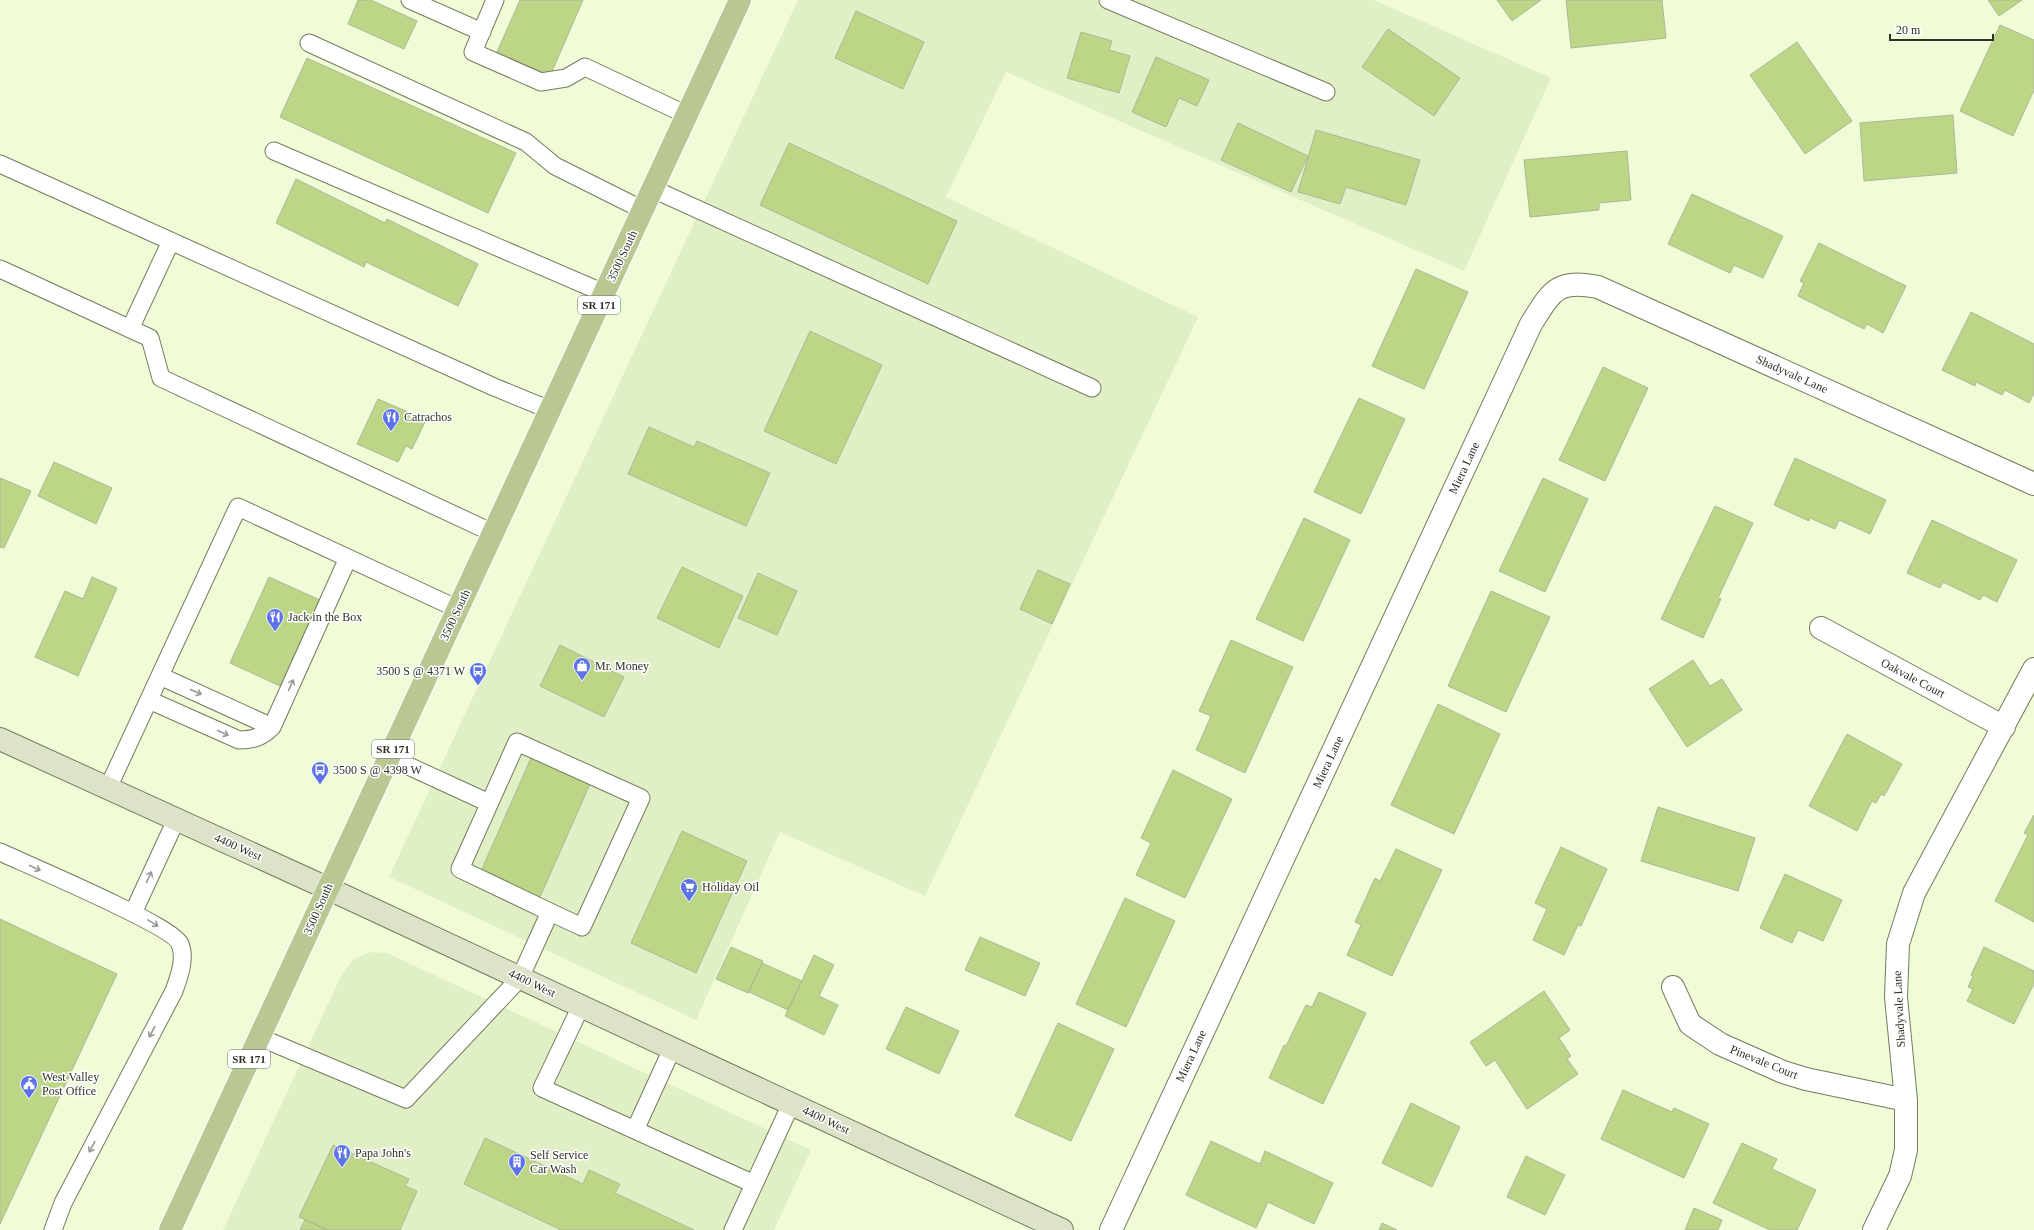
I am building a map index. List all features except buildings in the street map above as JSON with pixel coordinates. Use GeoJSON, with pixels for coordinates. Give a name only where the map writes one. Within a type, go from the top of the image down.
{"type":"FeatureCollection","features":[{"type":"Feature","properties":{"kind":"main road","name":"3500 South"},"geometry":{"type":"LineString","coordinates":[[170,1230],[740,0]]}},
{"type":"Feature","properties":{"kind":"street","name":"Shadyvale Lane"},"geometry":{"type":"LineString","coordinates":[[1549,297],[1563,286],[1578,283],[1598,287],[2034,484]]}},
{"type":"Feature","properties":{"kind":"street","name":"Miera Lane"},"geometry":{"type":"LineString","coordinates":[[1111,1230],[1531,324],[1549,297]]}},
{"type":"Feature","properties":{"kind":"street","name":"Oakvale Court"},"geometry":{"type":"LineString","coordinates":[[1821,628],[2004,727]]}},
{"type":"Feature","properties":{"kind":"street","name":"Shadyvale Lane"},"geometry":{"type":"LineString","coordinates":[[1874,1230],[1900,1176],[1906,1150],[1906,1100],[1896,997],[1898,944],[1914,893],[2034,669]]}},
{"type":"Feature","properties":{"kind":"street","name":"4400 West"},"geometry":{"type":"LineString","coordinates":[[0,739],[328,888],[1062,1230]]}},
{"type":"Feature","properties":{"kind":"street","name":"Pinevale Court"},"geometry":{"type":"LineString","coordinates":[[1673,987],[1690,1024],[1720,1044],[1784,1072],[1806,1079],[1906,1100]]}},
{"type":"Feature","properties":{"kind":"lane"},"geometry":{"type":"LineString","coordinates":[[410,0],[482,32]]}},
{"type":"Feature","properties":{"kind":"lane"},"geometry":{"type":"LineString","coordinates":[[495,0],[473,52],[540,82],[566,78],[585,67],[687,115]]}},
{"type":"Feature","properties":{"kind":"lane"},"geometry":{"type":"LineString","coordinates":[[1108,0],[1326,92]]}},
{"type":"Feature","properties":{"kind":"lane"},"geometry":{"type":"LineString","coordinates":[[309,43],[526,142],[555,166],[643,210]]}},
{"type":"Feature","properties":{"kind":"lane"},"geometry":{"type":"LineString","coordinates":[[274,151],[604,293]]}},
{"type":"Feature","properties":{"kind":"lane"},"geometry":{"type":"LineString","coordinates":[[0,164],[494,388],[550,410]]}},
{"type":"Feature","properties":{"kind":"lane"},"geometry":{"type":"LineString","coordinates":[[653,189],[1092,388]]}},
{"type":"Feature","properties":{"kind":"lane"},"geometry":{"type":"LineString","coordinates":[[130,329],[171,241]]}},
{"type":"Feature","properties":{"kind":"lane"},"geometry":{"type":"LineString","coordinates":[[0,269],[150,338],[161,378],[493,533]]}},
{"type":"Feature","properties":{"kind":"lane"},"geometry":{"type":"LineString","coordinates":[[108,788],[238,507],[458,609]]}},
{"type":"Feature","properties":{"kind":"lane"},"geometry":{"type":"LineString","coordinates":[[149,700],[239,740],[251,740],[263,735],[272,727],[348,558]]}},
{"type":"Feature","properties":{"kind":"lane"},"geometry":{"type":"LineString","coordinates":[[160,676],[272,727]]}},
{"type":"Feature","properties":{"kind":"lane"},"geometry":{"type":"LineString","coordinates":[[517,742],[641,798],[582,927],[550,912],[460,869],[517,742]]}},
{"type":"Feature","properties":{"kind":"lane"},"geometry":{"type":"LineString","coordinates":[[389,757],[489,803]]}},
{"type":"Feature","properties":{"kind":"lane"},"geometry":{"type":"LineString","coordinates":[[133,913],[176,820]]}},
{"type":"Feature","properties":{"kind":"lane"},"geometry":{"type":"LineString","coordinates":[[0,852],[133,913],[163,929],[178,940],[182,953],[181,972],[174,991],[63,1203],[54,1230]]}},
{"type":"Feature","properties":{"kind":"lane"},"geometry":{"type":"LineString","coordinates":[[259,1037],[406,1099],[520,978],[550,912]]}},
{"type":"Feature","properties":{"kind":"lane"},"geometry":{"type":"LineString","coordinates":[[581,1006],[542,1088],[754,1184]]}},
{"type":"Feature","properties":{"kind":"lane"},"geometry":{"type":"LineString","coordinates":[[635,1130],[672,1049]]}},
{"type":"Feature","properties":{"kind":"lane"},"geometry":{"type":"LineString","coordinates":[[733,1230],[791,1104]]}},
{"type":"Feature","properties":{"kind":"shaded area"},"geometry":{"type":"Polygon","coordinates":[[[798,0],[1374,0],[1551,78],[1464,271],[1006,72],[946,197],[1198,317],[925,896],[780,832],[696,1020],[389,877],[798,0]]]}},
{"type":"Feature","properties":{"kind":"shaded area"},"geometry":{"type":"Polygon","coordinates":[[[372,952],[387,953],[811,1150],[774,1230],[223,1230],[341,976],[352,961],[372,952]]]}},
{"type":"Feature","properties":{"kind":"place","name":"Catrachos"},"geometry":{"type":"Point","coordinates":[391,432]}},
{"type":"Feature","properties":{"kind":"place","name":"Jack in the Box"},"geometry":{"type":"Point","coordinates":[275,632]}},
{"type":"Feature","properties":{"kind":"place","name":"Mr. Money"},"geometry":{"type":"Point","coordinates":[582,681]}},
{"type":"Feature","properties":{"kind":"place","name":"3500 S @ 4371 W"},"geometry":{"type":"Point","coordinates":[478,686]}},
{"type":"Feature","properties":{"kind":"place","name":"3500 S @ 4398 W"},"geometry":{"type":"Point","coordinates":[320,785]}},
{"type":"Feature","properties":{"kind":"place","name":"Holiday Oil"},"geometry":{"type":"Point","coordinates":[689,902]}},
{"type":"Feature","properties":{"kind":"place","name":"West Valley Post Office"},"geometry":{"type":"Point","coordinates":[29,1099]}},
{"type":"Feature","properties":{"kind":"place","name":"Papa John's"},"geometry":{"type":"Point","coordinates":[342,1168]}},
{"type":"Feature","properties":{"kind":"place","name":"Self Service Car Wash"},"geometry":{"type":"Point","coordinates":[517,1177]}}]}
